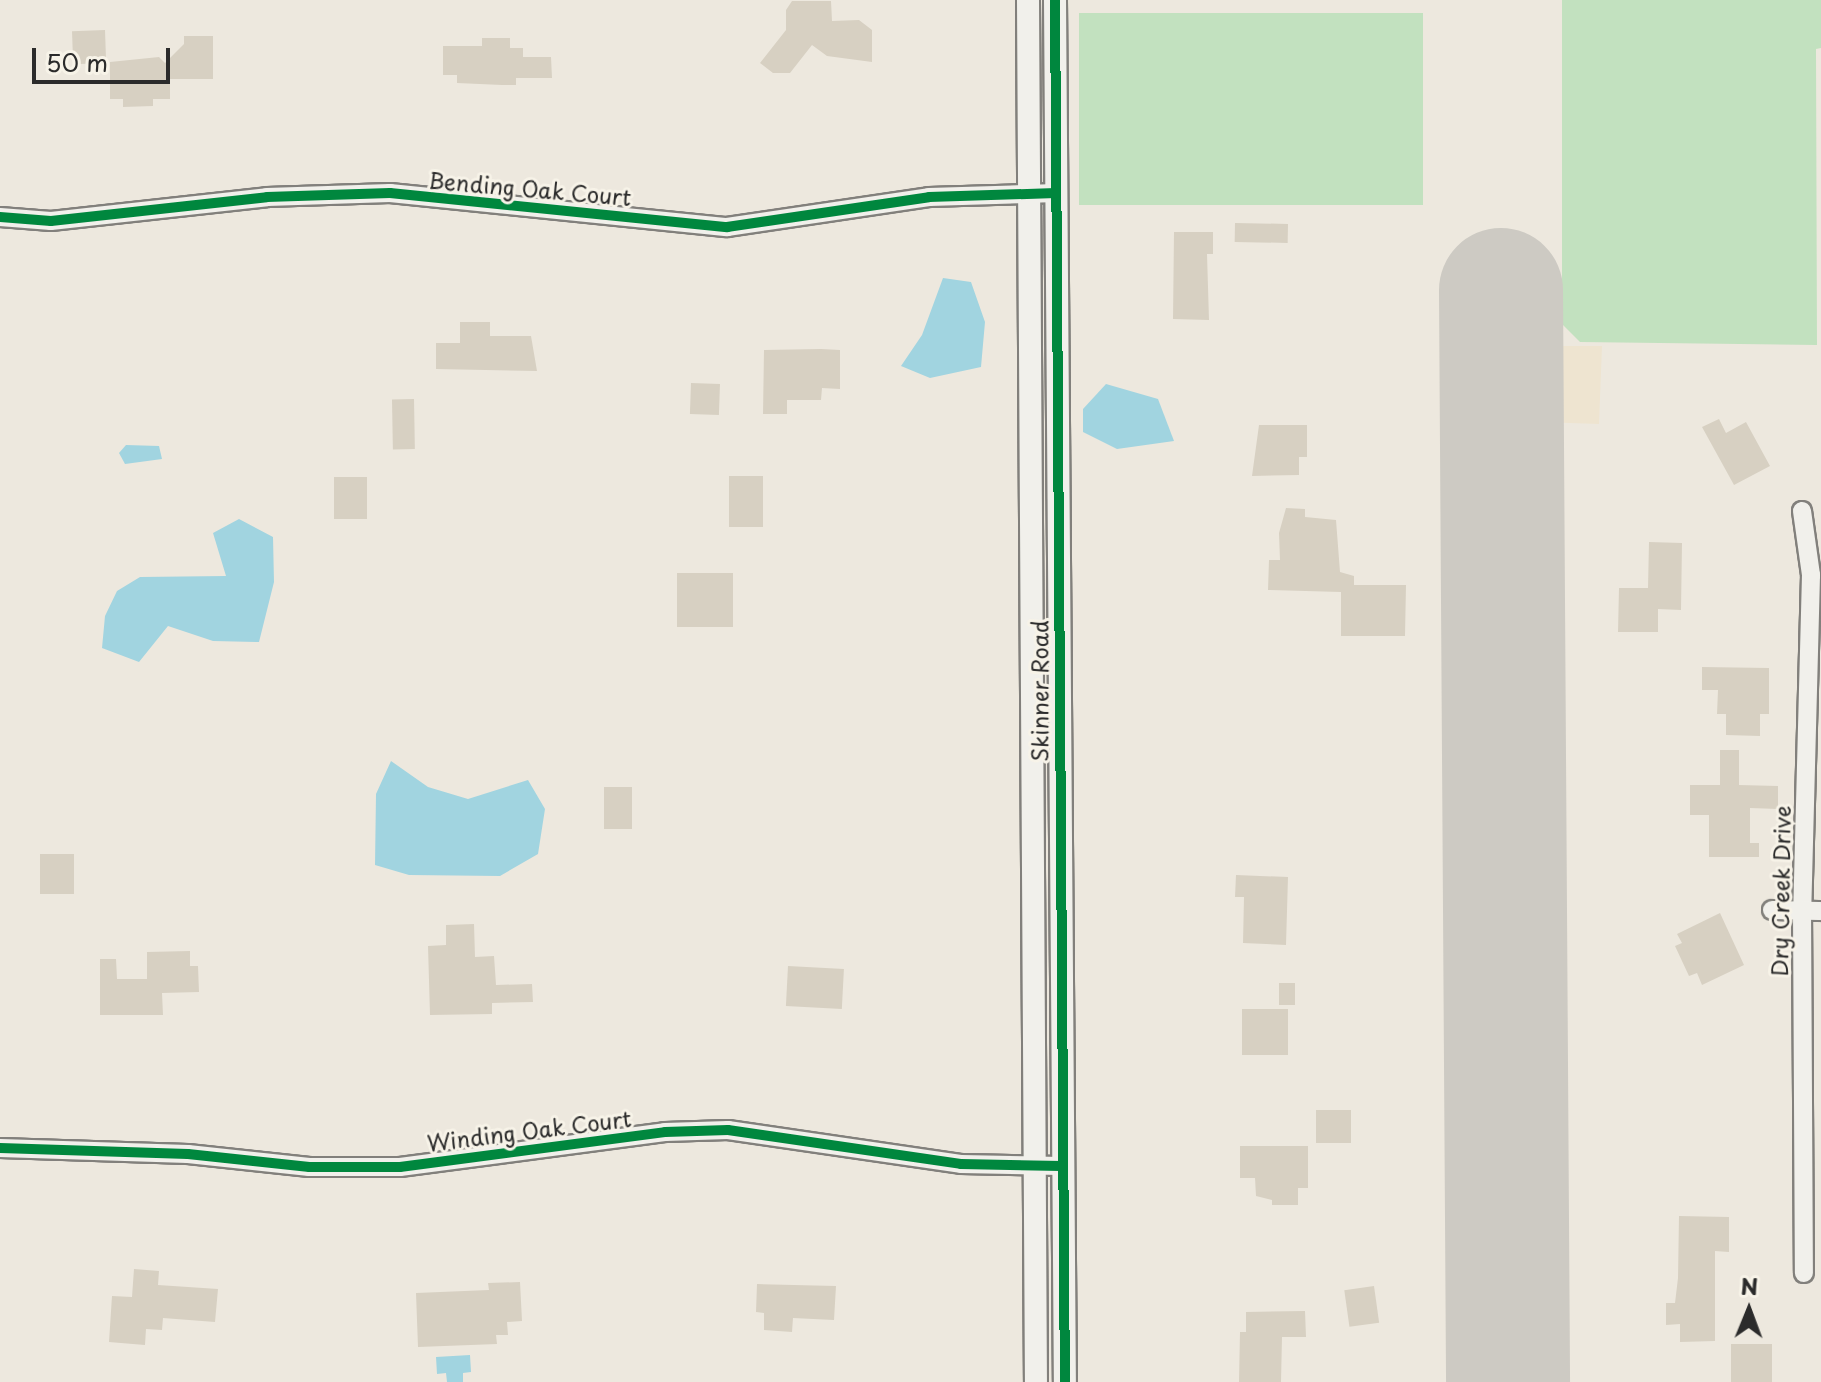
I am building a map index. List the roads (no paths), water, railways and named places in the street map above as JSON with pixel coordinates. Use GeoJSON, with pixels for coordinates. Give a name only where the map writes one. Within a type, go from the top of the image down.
{"type":"FeatureCollection","features":[{"type":"Feature","properties":{"kind":"street","name":"Skinner Road"},"geometry":{"type":"LineString","coordinates":[[1028,0],[1036,1382]]}},
{"type":"Feature","properties":{"kind":"street","name":"Skinner Road"},"geometry":{"type":"LineString","coordinates":[[1055,0],[1061,1166],[1065,1382]]}},
{"type":"Feature","properties":{"kind":"street","name":"Bending Oak Court"},"geometry":{"type":"LineString","coordinates":[[0,217],[51,221],[267,197],[390,193],[727,227],[929,197],[1056,193]]}},
{"type":"Feature","properties":{"kind":"street","name":"Dry Creek Drive"},"geometry":{"type":"LineString","coordinates":[[1802,511],[1811,575],[1812,910],[1804,1273]]}},
{"type":"Feature","properties":{"kind":"street"},"geometry":{"type":"LineString","coordinates":[[1772,910],[1812,910]]}},
{"type":"Feature","properties":{"kind":"street","name":"Winding Oak Court"},"geometry":{"type":"LineString","coordinates":[[0,1148],[188,1154],[309,1167],[400,1167],[665,1132],[728,1130],[961,1164],[1061,1166]]}},
{"type":"Feature","properties":{"kind":"water"},"geometry":{"type":"Polygon","coordinates":[[[943,278],[971,282],[985,322],[981,367],[930,378],[901,366],[922,335],[943,278]]]}},
{"type":"Feature","properties":{"kind":"water"},"geometry":{"type":"Polygon","coordinates":[[[1106,384],[1158,399],[1174,441],[1117,449],[1083,432],[1083,409],[1106,384]]]}},
{"type":"Feature","properties":{"kind":"water"},"geometry":{"type":"Polygon","coordinates":[[[126,445],[159,446],[162,459],[125,464],[119,453],[126,445]]]}},
{"type":"Feature","properties":{"kind":"water"},"geometry":{"type":"Polygon","coordinates":[[[239,519],[273,537],[274,582],[259,642],[213,641],[168,626],[139,662],[102,648],[105,616],[117,591],[140,577],[226,576],[213,533],[239,519]]]}},
{"type":"Feature","properties":{"kind":"water"},"geometry":{"type":"Polygon","coordinates":[[[391,761],[428,787],[468,799],[528,780],[545,809],[538,854],[500,876],[409,875],[375,865],[376,794],[391,761]]]}},
{"type":"Feature","properties":{"kind":"water"},"geometry":{"type":"Polygon","coordinates":[[[470,1355],[471,1372],[463,1373],[463,1382],[447,1382],[446,1373],[437,1374],[436,1357],[470,1355]]]}}]}
